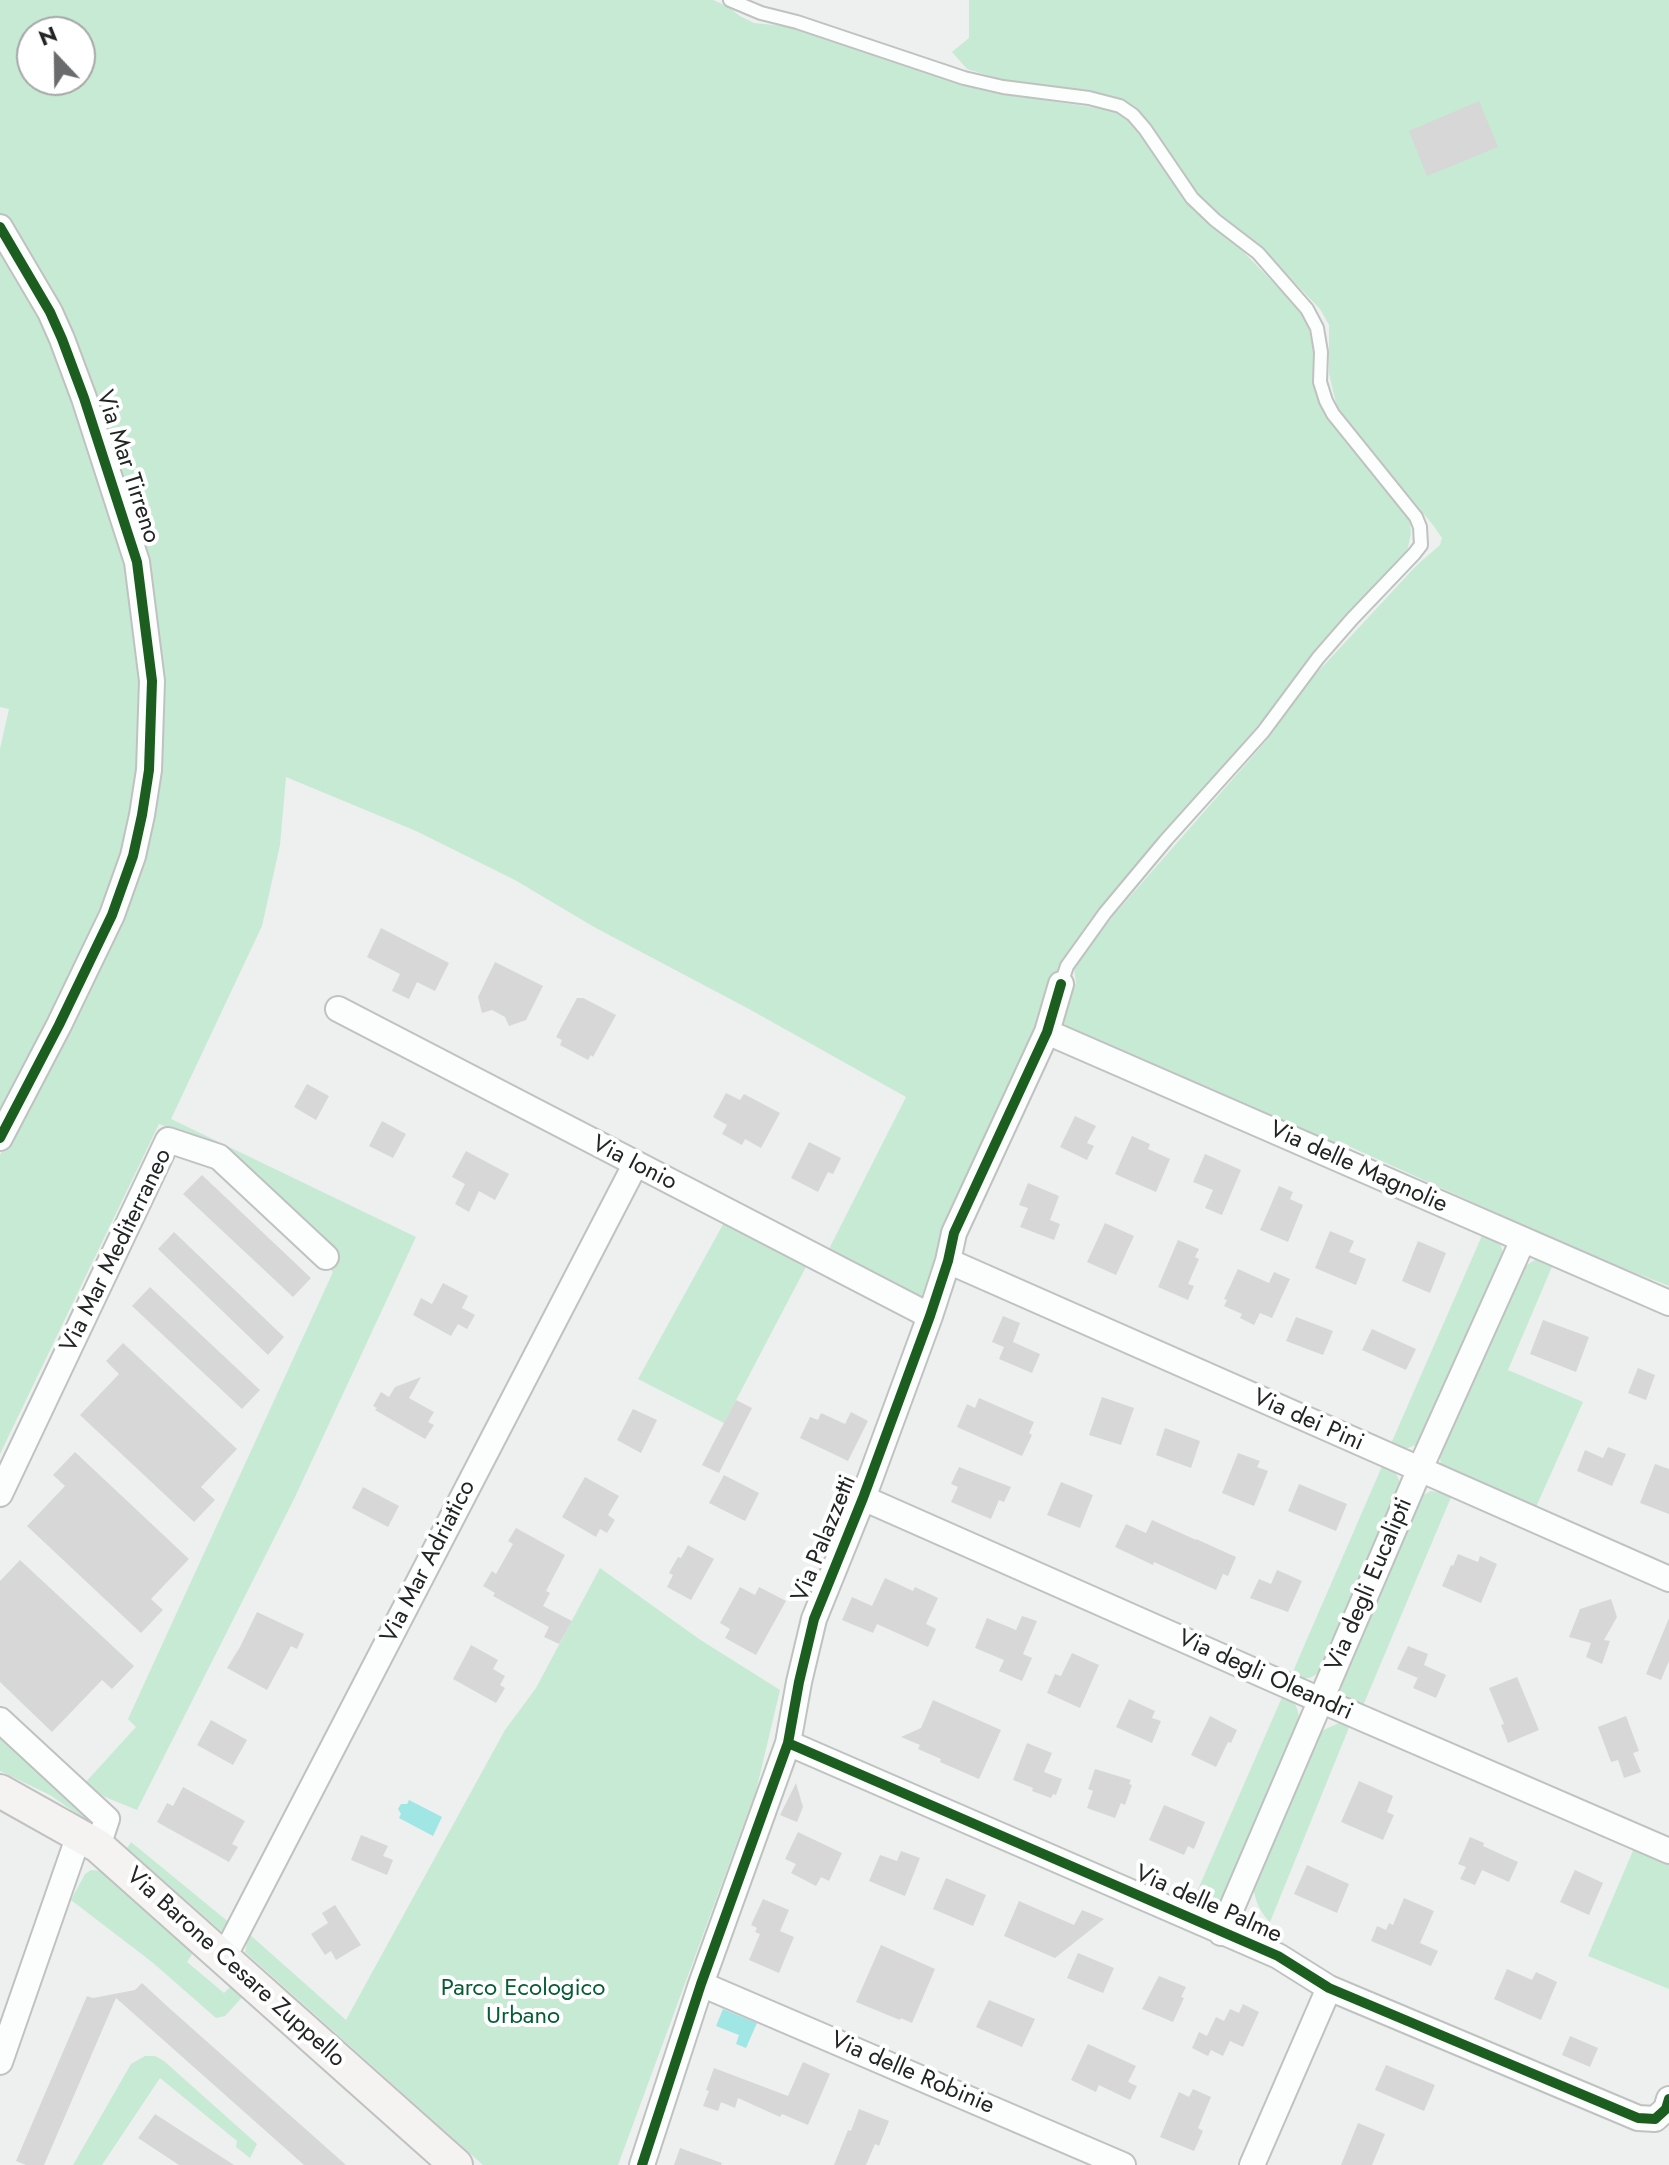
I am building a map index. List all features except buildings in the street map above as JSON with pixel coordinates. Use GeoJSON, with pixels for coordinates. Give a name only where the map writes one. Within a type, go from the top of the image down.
{"type":"FeatureCollection","features":[{"type":"Feature","properties":{"kind":"main road","name":"Via Barone Cesare Zuppello"},"geometry":{"type":"LineString","coordinates":[[0,1791],[88,1840],[456,2165]]}},
{"type":"Feature","properties":{"kind":"street","name":"Via Mar Tirreno"},"geometry":{"type":"LineString","coordinates":[[0,227],[56,325],[89,411],[137,562],[152,681],[149,770],[133,856],[112,915],[0,1138]]}},
{"type":"Feature","properties":{"kind":"street","name":"Via Palazzetti"},"geometry":{"type":"LineString","coordinates":[[642,2165],[701,1984],[788,1743],[814,1619],[863,1498],[930,1316],[954,1233],[1047,1032],[1061,984]]}},
{"type":"Feature","properties":{"kind":"street","name":"Via Ionio"},"geometry":{"type":"LineString","coordinates":[[338,1009],[930,1316]]}},
{"type":"Feature","properties":{"kind":"street","name":"Via delle Magnolie"},"geometry":{"type":"LineString","coordinates":[[1047,1032],[1669,1303]]}},
{"type":"Feature","properties":{"kind":"street","name":"Via Mar Mediterraneo"},"geometry":{"type":"LineString","coordinates":[[0,1494],[168,1140],[219,1157],[326,1257]]}},
{"type":"Feature","properties":{"kind":"street","name":"Via Mar Adriatico"},"geometry":{"type":"LineString","coordinates":[[223,1959],[635,1165]]}},
{"type":"Feature","properties":{"kind":"street","name":"Via degli Eucalipti"},"geometry":{"type":"LineString","coordinates":[[1221,1933],[1419,1471],[1523,1240]]}},
{"type":"Feature","properties":{"kind":"street","name":"Via dei Pini"},"geometry":{"type":"LineString","coordinates":[[948,1261],[1669,1579]]}},
{"type":"Feature","properties":{"kind":"street","name":"Via degli Oleandri"},"geometry":{"type":"LineString","coordinates":[[863,1498],[1669,1851]]}},
{"type":"Feature","properties":{"kind":"street"},"geometry":{"type":"LineString","coordinates":[[0,1720],[107,1819],[88,1840],[0,2062]]}},
{"type":"Feature","properties":{"kind":"street","name":"Via delle Palme"},"geometry":{"type":"LineString","coordinates":[[788,1743],[1278,1956],[1329,1988],[1638,2118],[1662,2109]]}},
{"type":"Feature","properties":{"kind":"street","name":"Via delle Robinie"},"geometry":{"type":"LineString","coordinates":[[701,1984],[1123,2165]]}},
{"type":"Feature","properties":{"kind":"street"},"geometry":{"type":"LineString","coordinates":[[1252,2165],[1329,1988]]}},
{"type":"Feature","properties":{"kind":"lane"},"geometry":{"type":"LineString","coordinates":[[730,0],[761,13],[797,22],[964,78],[1003,87],[1097,100],[1120,106],[1133,115],[1192,198],[1258,253],[1307,309],[1317,328],[1321,352],[1320,382],[1326,401],[1333,414],[1410,508],[1420,527],[1421,545],[1414,554],[1335,638],[1263,732],[1105,913],[1067,966],[1061,984]]}},
{"type":"Feature","properties":{"kind":"green space"},"geometry":{"type":"Polygon","coordinates":[[[0,0],[713,0],[754,23],[795,27],[948,80],[996,93],[1104,109],[1122,115],[1134,125],[1202,216],[1232,240],[1302,312],[1314,350],[1315,387],[1322,408],[1343,439],[1403,509],[1410,522],[1411,533],[1407,552],[1315,652],[1248,740],[1181,812],[1090,920],[1062,960],[1038,1017],[1029,1052],[952,1210],[919,1304],[827,1253],[906,1097],[594,927],[515,880],[416,831],[286,777],[280,845],[262,926],[171,1119],[416,1237],[295,1497],[137,1810],[105,1797],[84,1784],[136,1727],[128,1719],[333,1272],[226,1152],[159,1124],[0,1454],[0,1155],[125,903],[157,646],[15,233],[0,213],[0,0]]]}},
{"type":"Feature","properties":{"kind":"green space"},"geometry":{"type":"Polygon","coordinates":[[[969,0],[1669,0],[1669,1286],[1592,1256],[1344,1144],[1342,1149],[1069,1030],[1062,1021],[1066,996],[1076,983],[1074,968],[1113,916],[1266,741],[1312,678],[1417,565],[1440,545],[1442,538],[1337,407],[1329,374],[1329,325],[1320,309],[1262,249],[1198,197],[1144,118],[1125,102],[1106,95],[1019,85],[967,69],[952,52],[969,38],[969,0]]]}},
{"type":"Feature","properties":{"kind":"green space"},"geometry":{"type":"Polygon","coordinates":[[[0,240],[46,321],[129,562],[143,687],[140,758],[134,802],[110,899],[0,1125],[0,749],[9,709],[0,707],[0,240]]]}},
{"type":"Feature","properties":{"kind":"green space"},"geometry":{"type":"Polygon","coordinates":[[[726,1219],[808,1263],[724,1423],[638,1379],[726,1219]]]}},
{"type":"Feature","properties":{"kind":"green space"},"geometry":{"type":"Polygon","coordinates":[[[1484,1231],[1499,1240],[1504,1256],[1418,1444],[1404,1449],[1394,1448],[1390,1446],[1484,1231]]]}},
{"type":"Feature","properties":{"kind":"green space"},"geometry":{"type":"Polygon","coordinates":[[[1543,1257],[1554,1262],[1508,1370],[1583,1402],[1536,1507],[1452,1474],[1441,1465],[1439,1450],[1521,1269],[1543,1257]]]}},
{"type":"Feature","properties":{"kind":"green space"},"geometry":{"type":"Polygon","coordinates":[[[1383,1464],[1392,1469],[1401,1484],[1325,1666],[1310,1678],[1291,1676],[1383,1464]]]}},
{"type":"Feature","properties":{"kind":"green space"},"geometry":{"type":"Polygon","coordinates":[[[1431,1491],[1452,1495],[1362,1708],[1341,1697],[1338,1683],[1420,1497],[1431,1491]]]}},
{"type":"Feature","properties":{"kind":"green space","name":"Parco Ecologico Urbano"},"geometry":{"type":"Polygon","coordinates":[[[600,1568],[699,1639],[780,1690],[756,1791],[618,2165],[483,2165],[245,1952],[249,1934],[346,2020],[505,1730],[536,1688],[600,1568]]]}},
{"type":"Feature","properties":{"kind":"green space"},"geometry":{"type":"Polygon","coordinates":[[[1283,1695],[1294,1702],[1300,1723],[1222,1902],[1207,1911],[1189,1910],[1283,1695]]]}},
{"type":"Feature","properties":{"kind":"green space"},"geometry":{"type":"Polygon","coordinates":[[[1339,1723],[1350,1725],[1270,1922],[1258,1906],[1253,1886],[1319,1732],[1339,1723]]]}},
{"type":"Feature","properties":{"kind":"green space"},"geometry":{"type":"Polygon","coordinates":[[[0,1731],[92,1816],[86,1820],[50,1795],[0,1771],[0,1731]]]}},
{"type":"Feature","properties":{"kind":"green space"},"geometry":{"type":"Polygon","coordinates":[[[131,1842],[231,1924],[221,1931],[127,1848],[131,1842]]]}},
{"type":"Feature","properties":{"kind":"green space"},"geometry":{"type":"Polygon","coordinates":[[[1635,1846],[1669,1861],[1669,1989],[1588,1956],[1635,1846]]]}},
{"type":"Feature","properties":{"kind":"green space"},"geometry":{"type":"Polygon","coordinates":[[[91,1870],[109,1872],[196,1948],[187,1962],[224,1993],[234,1983],[245,1994],[225,2016],[216,2018],[152,1962],[71,1900],[85,1874],[91,1870]]]}},
{"type":"Feature","properties":{"kind":"green space"},"geometry":{"type":"Polygon","coordinates":[[[145,2056],[155,2056],[164,2061],[257,2144],[250,2158],[236,2147],[237,2141],[160,2078],[102,2165],[73,2165],[131,2064],[145,2056]]]}},
{"type":"Feature","properties":{"kind":"water"},"geometry":{"type":"Polygon","coordinates":[[[409,1800],[442,1817],[433,1836],[399,1818],[401,1814],[398,1809],[409,1800]]]}},
{"type":"Feature","properties":{"kind":"water"},"geometry":{"type":"Polygon","coordinates":[[[723,2009],[757,2023],[746,2048],[736,2044],[739,2035],[716,2026],[723,2009]]]}},
{"type":"Feature","properties":{"kind":"cycle path"},"geometry":{"type":"LineString","coordinates":[[0,227],[50,312],[84,398],[137,562],[152,681],[149,770],[133,856],[112,915],[0,1138]]}},
{"type":"Feature","properties":{"kind":"cycle path"},"geometry":{"type":"LineString","coordinates":[[642,2165],[701,1984],[788,1743],[814,1619],[863,1498],[930,1316],[954,1233],[1047,1032],[1061,984]]}},
{"type":"Feature","properties":{"kind":"cycle path"},"geometry":{"type":"LineString","coordinates":[[788,1743],[1278,1956],[1329,1988],[1638,2118],[1655,2119],[1666,2109],[1669,2099]]}}]}
